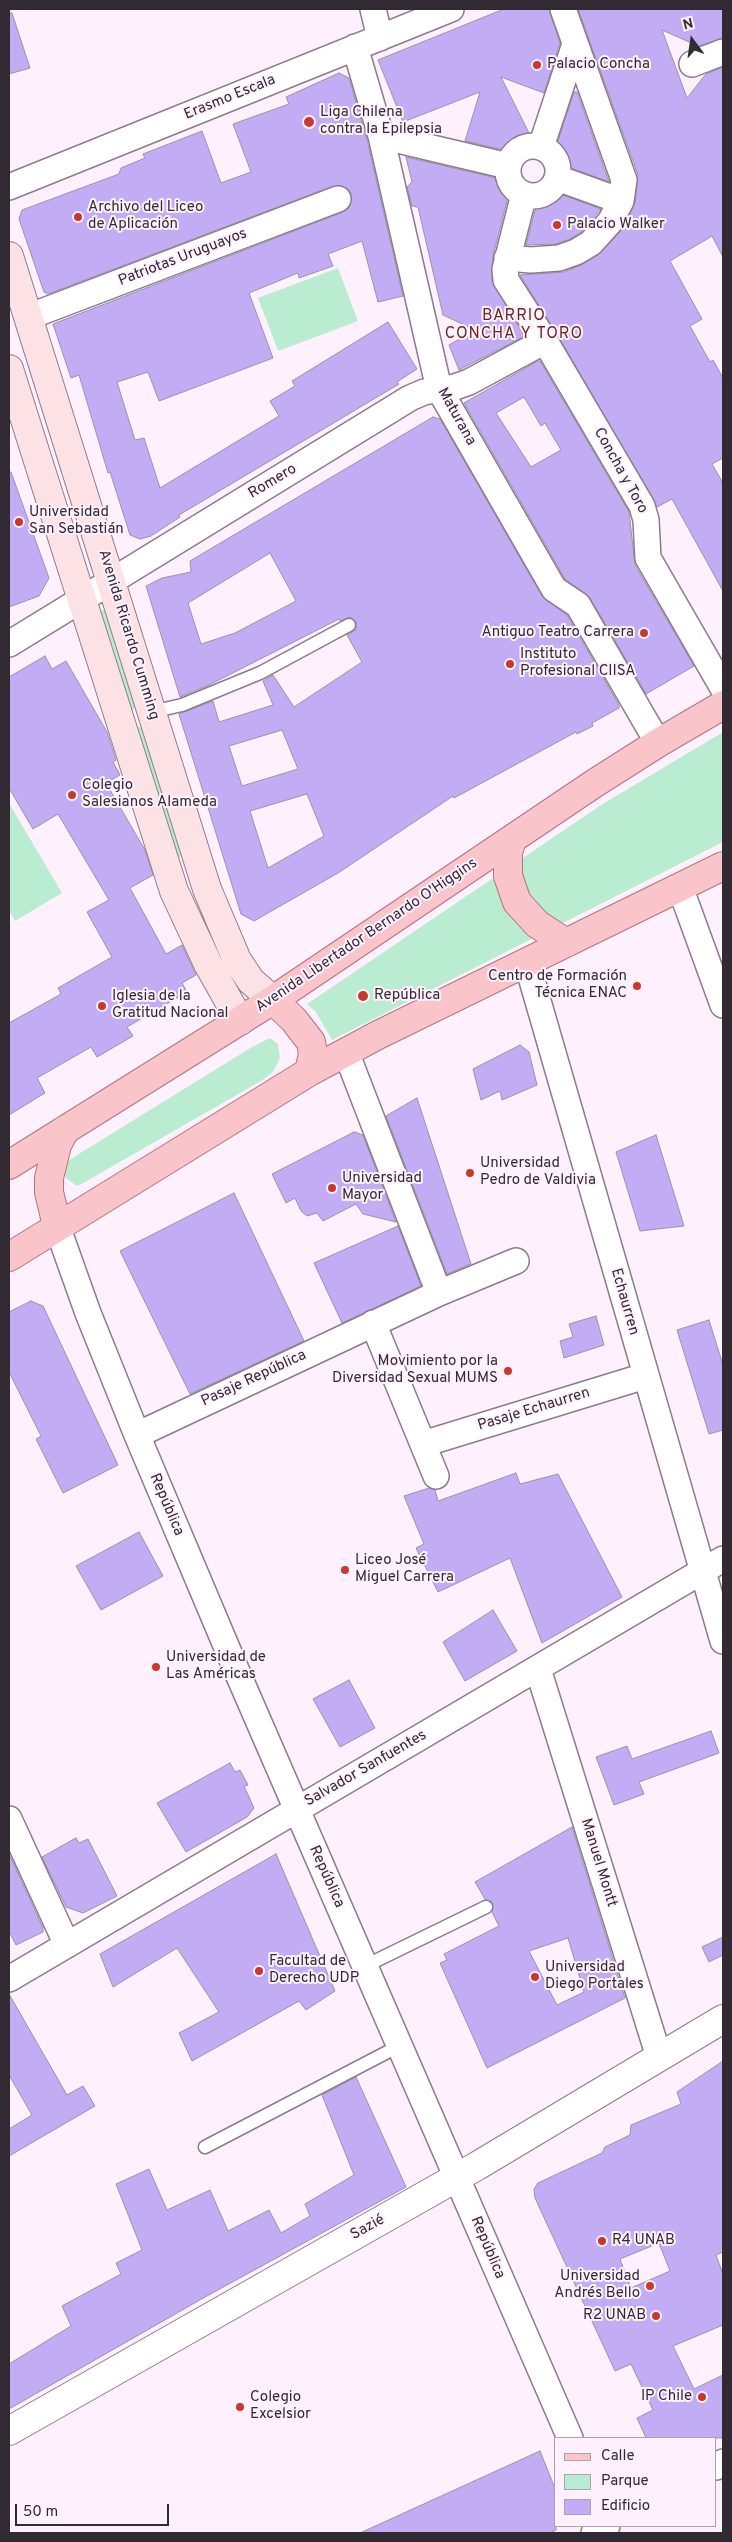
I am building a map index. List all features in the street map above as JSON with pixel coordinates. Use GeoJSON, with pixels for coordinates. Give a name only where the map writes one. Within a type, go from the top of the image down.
{"type":"FeatureCollection","features":[{"type":"Feature","properties":{"kind":"main road","name":"Avenida Ricardo Cumming"},"geometry":{"type":"LineString","coordinates":[[9,256],[208,889],[229,945],[248,977],[273,1000]]}},
{"type":"Feature","properties":{"kind":"main road"},"geometry":{"type":"LineString","coordinates":[[9,369],[119,722],[177,898],[208,964],[240,1021]]}},
{"type":"Feature","properties":{"kind":"main road","name":"Avenida Libertador Bernardo O'Higgins"},"geometry":{"type":"LineString","coordinates":[[9,1165],[273,1000],[658,743],[723,705]]}},
{"type":"Feature","properties":{"kind":"main road"},"geometry":{"type":"LineString","coordinates":[[119,722],[151,712]]}},
{"type":"Feature","properties":{"kind":"main road"},"geometry":{"type":"LineString","coordinates":[[512,840],[508,852],[508,876],[517,902],[537,924],[566,944]]}},
{"type":"Feature","properties":{"kind":"main road"},"geometry":{"type":"LineString","coordinates":[[9,1257],[309,1072],[723,866]]}},
{"type":"Feature","properties":{"kind":"main road"},"geometry":{"type":"LineString","coordinates":[[273,1000],[294,1020],[310,1042],[313,1054],[309,1072]]}},
{"type":"Feature","properties":{"kind":"main road"},"geometry":{"type":"LineString","coordinates":[[57,1226],[49,1178],[57,1145],[65,1130]]}},
{"type":"Feature","properties":{"kind":"street"},"geometry":{"type":"LineString","coordinates":[[373,9],[380,38]]}},
{"type":"Feature","properties":{"kind":"street","name":"Erasmo Escala"},"geometry":{"type":"LineString","coordinates":[[9,187],[452,9]]}},
{"type":"Feature","properties":{"kind":"street"},"geometry":{"type":"LineString","coordinates":[[508,258],[531,260],[559,258],[576,252],[591,242],[610,222],[621,201],[624,180],[563,9]]}},
{"type":"Feature","properties":{"kind":"street"},"geometry":{"type":"LineString","coordinates":[[541,147],[576,44]]}},
{"type":"Feature","properties":{"kind":"street","name":"Maturana"},"geometry":{"type":"LineString","coordinates":[[355,47],[381,136],[439,389],[554,589],[578,605],[658,743]]}},
{"type":"Feature","properties":{"kind":"street"},"geometry":{"type":"LineString","coordinates":[[692,64],[723,52]]}},
{"type":"Feature","properties":{"kind":"street"},"geometry":{"type":"LineString","coordinates":[[381,136],[508,166]]}},
{"type":"Feature","properties":{"kind":"street"},"geometry":{"type":"LineString","coordinates":[[534,146],[541,147],[554,157],[557,167],[557,178],[551,188],[541,194],[524,194],[512,186],[508,166],[514,154],[520,149],[534,146]]}},
{"type":"Feature","properties":{"kind":"street"},"geometry":{"type":"LineString","coordinates":[[557,178],[621,201]]}},
{"type":"Feature","properties":{"kind":"street","name":"Concha y Toro"},"geometry":{"type":"LineString","coordinates":[[524,194],[505,269],[506,280],[545,341],[642,506],[646,520],[648,558],[723,688]]}},
{"type":"Feature","properties":{"kind":"street","name":"Patriotas Uruguayos"},"geometry":{"type":"LineString","coordinates":[[28,318],[338,199]]}},
{"type":"Feature","properties":{"kind":"street","name":"Romero"},"geometry":{"type":"LineString","coordinates":[[9,644],[410,398],[424,392],[469,382],[545,341]]}},
{"type":"Feature","properties":{"kind":"street"},"geometry":{"type":"LineString","coordinates":[[680,887],[723,1005]]}},
{"type":"Feature","properties":{"kind":"street","name":"Echaurren"},"geometry":{"type":"LineString","coordinates":[[527,963],[723,1641]]}},
{"type":"Feature","properties":{"kind":"street"},"geometry":{"type":"LineString","coordinates":[[346,1052],[439,1293]]}},
{"type":"Feature","properties":{"kind":"street","name":"República"},"geometry":{"type":"LineString","coordinates":[[57,1226],[88,1313],[137,1435],[296,1810],[570,2437]]}},
{"type":"Feature","properties":{"kind":"street","name":"Pasaje República"},"geometry":{"type":"LineString","coordinates":[[137,1435],[373,1323],[516,1261]]}},
{"type":"Feature","properties":{"kind":"street"},"geometry":{"type":"LineString","coordinates":[[373,1323],[436,1476]]}},
{"type":"Feature","properties":{"kind":"street","name":"Pasaje Echaurren"},"geometry":{"type":"LineString","coordinates":[[423,1444],[646,1376]]}},
{"type":"Feature","properties":{"kind":"street","name":"Salvador Sanfuentes"},"geometry":{"type":"LineString","coordinates":[[9,1979],[723,1559]]}},
{"type":"Feature","properties":{"kind":"street","name":"Manuel Montt"},"geometry":{"type":"LineString","coordinates":[[538,1669],[659,2057]]}},
{"type":"Feature","properties":{"kind":"street"},"geometry":{"type":"LineString","coordinates":[[9,1819],[67,1945]]}},
{"type":"Feature","properties":{"kind":"street","name":"Sazié"},"geometry":{"type":"LineString","coordinates":[[9,2431],[456,2178],[723,2019]]}},
{"type":"Feature","properties":{"kind":"street"},"geometry":{"type":"LineString","coordinates":[[594,2533],[606,2527]]}},
{"type":"Feature","properties":{"kind":"lane"},"geometry":{"type":"LineString","coordinates":[[151,712],[182,705],[260,673],[349,625]]}},
{"type":"Feature","properties":{"kind":"lane"},"geometry":{"type":"LineString","coordinates":[[365,1966],[486,1907]]}},
{"type":"Feature","properties":{"kind":"lane"},"geometry":{"type":"LineString","coordinates":[[205,2147],[399,2046]]}},
{"type":"Feature","properties":{"kind":"green space"},"geometry":{"type":"Polygon","coordinates":[[[338,268],[358,321],[278,351],[258,298],[338,268]]]}},
{"type":"Feature","properties":{"kind":"green space"},"geometry":{"type":"Polygon","coordinates":[[[102,610],[108,611],[136,706],[133,710],[128,709],[98,614],[102,610]]]}},
{"type":"Feature","properties":{"kind":"green space"},"geometry":{"type":"Polygon","coordinates":[[[138,727],[143,728],[184,850],[179,858],[175,858],[134,731],[138,727]]]}},
{"type":"Feature","properties":{"kind":"green space"},"geometry":{"type":"Polygon","coordinates":[[[723,732],[723,842],[332,1040],[316,1012],[307,1004],[601,805],[723,732]]]}},
{"type":"Feature","properties":{"kind":"green space"},"geometry":{"type":"Polygon","coordinates":[[[9,803],[62,893],[15,921],[9,910],[9,803]]]}},
{"type":"Feature","properties":{"kind":"green space"},"geometry":{"type":"Polygon","coordinates":[[[270,1038],[278,1044],[280,1058],[273,1072],[261,1081],[77,1186],[66,1178],[64,1171],[69,1160],[252,1047],[270,1038]]]}},
{"type":"Feature","properties":{"kind":"building"},"geometry":{"type":"Polygon","coordinates":[[[504,9],[549,9],[560,43],[544,93],[501,77],[530,135],[529,137],[504,150],[465,141],[480,92],[403,122],[378,60],[504,9]]]}},
{"type":"Feature","properties":{"kind":"building"},"geometry":{"type":"Polygon","coordinates":[[[578,9],[723,9],[723,38],[698,46],[662,30],[687,98],[706,74],[723,67],[723,257],[712,236],[670,261],[702,319],[690,326],[710,362],[713,360],[723,378],[723,458],[712,464],[723,483],[723,591],[672,499],[657,507],[557,334],[520,275],[564,272],[598,255],[621,231],[635,203],[638,175],[578,9]]]}},
{"type":"Feature","properties":{"kind":"building"},"geometry":{"type":"Polygon","coordinates":[[[9,13],[12,13],[30,68],[9,74],[9,13]]]}},
{"type":"Feature","properties":{"kind":"building"},"geometry":{"type":"Polygon","coordinates":[[[339,73],[349,78],[367,140],[403,296],[378,302],[362,241],[328,254],[333,266],[299,278],[298,273],[249,293],[273,358],[159,401],[148,372],[117,382],[135,440],[144,438],[160,488],[279,416],[270,401],[295,386],[292,381],[388,322],[417,369],[397,382],[399,384],[179,515],[180,517],[151,536],[140,539],[130,535],[110,472],[108,473],[79,375],[71,378],[53,324],[343,212],[349,208],[352,194],[347,188],[333,186],[48,294],[44,292],[19,219],[22,210],[119,174],[121,168],[145,158],[143,154],[202,131],[221,183],[251,172],[233,124],[289,104],[286,97],[339,73]]]}},
{"type":"Feature","properties":{"kind":"building"},"geometry":{"type":"Polygon","coordinates":[[[574,92],[577,92],[609,182],[566,166],[556,147],[574,92]]]}},
{"type":"Feature","properties":{"kind":"building"},"geometry":{"type":"Polygon","coordinates":[[[406,157],[505,180],[509,193],[493,256],[492,281],[523,337],[459,370],[449,345],[475,330],[443,315],[418,207],[412,206],[407,187],[412,182],[406,157]]]}},
{"type":"Feature","properties":{"kind":"building","name":"Palacio Walker"},"geometry":{"type":"Polygon","coordinates":[[[560,194],[601,209],[582,232],[570,239],[556,244],[526,245],[536,207],[542,204],[543,199],[560,194]]]}},
{"type":"Feature","properties":{"kind":"building"},"geometry":{"type":"Polygon","coordinates":[[[540,361],[629,512],[635,565],[694,666],[646,694],[590,598],[565,579],[464,403],[540,361]],[[524,397],[496,413],[531,467],[561,450],[545,423],[541,426],[524,397]]]}},
{"type":"Feature","properties":{"kind":"building"},"geometry":{"type":"Polygon","coordinates":[[[433,417],[440,419],[542,596],[567,615],[619,708],[592,723],[593,726],[577,734],[576,732],[454,798],[453,796],[338,873],[254,921],[241,914],[179,714],[213,701],[219,722],[273,705],[263,681],[273,675],[294,707],[362,662],[347,635],[356,630],[356,622],[350,617],[340,621],[339,619],[209,685],[180,697],[146,586],[162,578],[191,572],[190,561],[433,417]],[[270,553],[188,603],[201,644],[235,633],[296,601],[270,553]],[[282,730],[229,746],[242,786],[298,769],[282,730]],[[307,794],[250,811],[268,868],[324,836],[307,794]]]}},
{"type":"Feature","properties":{"kind":"building","name":"Universidad San Sebastián"},"geometry":{"type":"Polygon","coordinates":[[[9,472],[11,472],[49,578],[39,596],[9,607],[9,472]]]}},
{"type":"Feature","properties":{"kind":"building"},"geometry":{"type":"Polygon","coordinates":[[[45,656],[52,669],[66,661],[107,732],[116,760],[113,762],[120,775],[106,783],[145,850],[153,875],[130,888],[166,954],[182,945],[196,975],[182,983],[187,992],[127,1027],[133,1036],[97,1057],[91,1047],[37,1078],[45,1093],[9,1115],[9,1023],[61,994],[58,988],[112,957],[87,912],[109,900],[58,814],[33,829],[9,788],[9,677],[45,656]]]}},
{"type":"Feature","properties":{"kind":"building"},"geometry":{"type":"Polygon","coordinates":[[[520,1045],[529,1052],[537,1085],[502,1100],[500,1091],[481,1100],[473,1069],[520,1045]]]}},
{"type":"Feature","properties":{"kind":"building"},"geometry":{"type":"Polygon","coordinates":[[[417,1098],[471,1264],[447,1274],[386,1116],[417,1098]]]}},
{"type":"Feature","properties":{"kind":"building","name":"Universidad Mayor"},"geometry":{"type":"Polygon","coordinates":[[[354,1132],[363,1135],[396,1222],[363,1214],[356,1204],[323,1221],[317,1213],[307,1216],[301,1211],[295,1198],[286,1203],[272,1174],[354,1132]]]}},
{"type":"Feature","properties":{"kind":"building"},"geometry":{"type":"Polygon","coordinates":[[[656,1135],[684,1226],[640,1231],[616,1152],[656,1135]]]}},
{"type":"Feature","properties":{"kind":"building"},"geometry":{"type":"Polygon","coordinates":[[[234,1193],[304,1341],[190,1394],[120,1251],[234,1193]]]}},
{"type":"Feature","properties":{"kind":"building"},"geometry":{"type":"Polygon","coordinates":[[[398,1226],[421,1286],[342,1323],[314,1263],[398,1226]]]}},
{"type":"Feature","properties":{"kind":"building"},"geometry":{"type":"Polygon","coordinates":[[[31,1301],[43,1306],[118,1465],[63,1493],[36,1439],[41,1436],[9,1372],[9,1312],[31,1301]]]}},
{"type":"Feature","properties":{"kind":"building"},"geometry":{"type":"Polygon","coordinates":[[[596,1316],[604,1345],[564,1358],[560,1341],[573,1337],[569,1324],[596,1316]]]}},
{"type":"Feature","properties":{"kind":"building"},"geometry":{"type":"Polygon","coordinates":[[[709,1320],[723,1365],[723,1430],[709,1434],[677,1330],[709,1320]]]}},
{"type":"Feature","properties":{"kind":"building"},"geometry":{"type":"Polygon","coordinates":[[[516,1473],[520,1484],[558,1474],[622,1597],[542,1643],[510,1558],[438,1592],[416,1548],[424,1544],[404,1496],[429,1488],[435,1490],[438,1501],[516,1473]]]}},
{"type":"Feature","properties":{"kind":"building"},"geometry":{"type":"Polygon","coordinates":[[[139,1532],[163,1576],[101,1610],[76,1566],[139,1532]]]}},
{"type":"Feature","properties":{"kind":"building"},"geometry":{"type":"Polygon","coordinates":[[[493,1610],[517,1651],[465,1681],[443,1642],[493,1610]]]}},
{"type":"Feature","properties":{"kind":"building"},"geometry":{"type":"Polygon","coordinates":[[[349,1680],[375,1728],[340,1747],[313,1699],[349,1680]]]}},
{"type":"Feature","properties":{"kind":"building"},"geometry":{"type":"Polygon","coordinates":[[[711,1731],[719,1753],[639,1782],[644,1794],[614,1805],[596,1757],[627,1746],[632,1759],[711,1731]]]}},
{"type":"Feature","properties":{"kind":"building"},"geometry":{"type":"Polygon","coordinates":[[[230,1763],[235,1772],[240,1770],[248,1785],[244,1786],[254,1808],[247,1817],[186,1852],[157,1803],[230,1763]]]}},
{"type":"Feature","properties":{"kind":"building","name":"Universidad Diego Portales"},"geometry":{"type":"Polygon","coordinates":[[[572,1827],[625,1998],[487,2068],[440,1963],[447,1960],[444,1954],[499,1926],[492,1912],[493,1903],[485,1899],[475,1882],[572,1827]],[[568,1938],[529,1951],[557,2005],[584,1992],[568,1938]]]}},
{"type":"Feature","properties":{"kind":"building"},"geometry":{"type":"Polygon","coordinates":[[[76,1838],[79,1843],[88,1839],[117,1896],[83,1913],[66,1907],[42,1857],[76,1838]]]}},
{"type":"Feature","properties":{"kind":"building"},"geometry":{"type":"Polygon","coordinates":[[[9,1854],[43,1928],[43,1932],[16,1945],[9,1931],[9,1854]]]}},
{"type":"Feature","properties":{"kind":"building","name":"Facultad de Derecho UDP"},"geometry":{"type":"Polygon","coordinates":[[[276,1854],[335,1991],[306,2010],[299,2001],[192,2061],[179,2033],[219,2012],[177,1948],[113,1987],[100,1954],[276,1854]]]}},
{"type":"Feature","properties":{"kind":"building"},"geometry":{"type":"Polygon","coordinates":[[[723,1937],[723,1955],[709,1962],[702,1947],[723,1937]]]}},
{"type":"Feature","properties":{"kind":"building"},"geometry":{"type":"Polygon","coordinates":[[[9,1994],[67,2095],[83,2086],[95,2106],[9,2156],[9,2129],[32,2115],[9,2075],[9,1994]]]}},
{"type":"Feature","properties":{"kind":"building","name":"Universidad Andrés Bello"},"geometry":{"type":"Polygon","coordinates":[[[723,2061],[723,2252],[716,2255],[723,2274],[723,2325],[673,2346],[694,2389],[723,2375],[723,2438],[646,2437],[637,2418],[653,2410],[631,2364],[615,2371],[535,2198],[534,2189],[538,2183],[602,2153],[605,2147],[630,2135],[631,2125],[681,2104],[677,2092],[723,2061]],[[659,2243],[620,2259],[631,2288],[670,2271],[659,2243]]]}},
{"type":"Feature","properties":{"kind":"building"},"geometry":{"type":"Polygon","coordinates":[[[356,2077],[406,2187],[205,2297],[9,2409],[9,2364],[71,2326],[62,2306],[121,2274],[116,2263],[142,2250],[116,2184],[149,2169],[167,2210],[210,2190],[228,2231],[269,2210],[281,2233],[310,2216],[305,2204],[354,2175],[322,2095],[356,2077]]]}},
{"type":"Feature","properties":{"kind":"building"},"geometry":{"type":"Polygon","coordinates":[[[540,2451],[554,2486],[554,2527],[556,2527],[556,2530],[550,2533],[360,2533],[540,2451]]]}},
{"type":"Feature","properties":{"kind":"place","name":"Palacio Concha"},"geometry":{"type":"Point","coordinates":[537,65]}},
{"type":"Feature","properties":{"kind":"place","name":"Liga Chilena contra la Epilepsia"},"geometry":{"type":"Point","coordinates":[309,122]}},
{"type":"Feature","properties":{"kind":"place","name":"Archivo del Liceo de Aplicación"},"geometry":{"type":"Point","coordinates":[78,217]}},
{"type":"Feature","properties":{"kind":"place","name":"Palacio Walker"},"geometry":{"type":"Point","coordinates":[557,225]}},
{"type":"Feature","properties":{"kind":"place","name":"Universidad San Sebastián"},"geometry":{"type":"Point","coordinates":[19,522]}},
{"type":"Feature","properties":{"kind":"place","name":"Antiguo Teatro Carrera"},"geometry":{"type":"Point","coordinates":[644,633]}},
{"type":"Feature","properties":{"kind":"place","name":"Instituto Profesional CIISA"},"geometry":{"type":"Point","coordinates":[510,664]}},
{"type":"Feature","properties":{"kind":"place","name":"Colegio Salesianos Alameda"},"geometry":{"type":"Point","coordinates":[72,795]}},
{"type":"Feature","properties":{"kind":"place","name":"Centro de Formación Técnica ENAC"},"geometry":{"type":"Point","coordinates":[637,986]}},
{"type":"Feature","properties":{"kind":"place","name":"República"},"geometry":{"type":"Point","coordinates":[363,996]}},
{"type":"Feature","properties":{"kind":"place","name":"Iglesia de la Gratitud Nacional"},"geometry":{"type":"Point","coordinates":[102,1006]}},
{"type":"Feature","properties":{"kind":"place","name":"Universidad Pedro de Valdivia"},"geometry":{"type":"Point","coordinates":[470,1173]}},
{"type":"Feature","properties":{"kind":"place","name":"Universidad Mayor"},"geometry":{"type":"Point","coordinates":[332,1188]}},
{"type":"Feature","properties":{"kind":"place","name":"Movimiento por la Diversidad Sexual MUMS"},"geometry":{"type":"Point","coordinates":[508,1371]}},
{"type":"Feature","properties":{"kind":"place","name":"Liceo José Miguel Carrera"},"geometry":{"type":"Point","coordinates":[345,1570]}},
{"type":"Feature","properties":{"kind":"place","name":"Universidad de Las Américas"},"geometry":{"type":"Point","coordinates":[156,1667]}},
{"type":"Feature","properties":{"kind":"place","name":"Facultad de Derecho UDP"},"geometry":{"type":"Point","coordinates":[259,1971]}},
{"type":"Feature","properties":{"kind":"place","name":"Universidad Diego Portales"},"geometry":{"type":"Point","coordinates":[535,1977]}},
{"type":"Feature","properties":{"kind":"place","name":"R4 UNAB"},"geometry":{"type":"Point","coordinates":[602,2241]}},
{"type":"Feature","properties":{"kind":"place","name":"Universidad Andrés Bello"},"geometry":{"type":"Point","coordinates":[650,2286]}},
{"type":"Feature","properties":{"kind":"place","name":"R2 UNAB"},"geometry":{"type":"Point","coordinates":[656,2316]}},
{"type":"Feature","properties":{"kind":"place","name":"IP Chile"},"geometry":{"type":"Point","coordinates":[702,2397]}},
{"type":"Feature","properties":{"kind":"place","name":"Colegio Excelsior"},"geometry":{"type":"Point","coordinates":[240,2407]}},
{"type":"Feature","properties":{"kind":"district","name":"BARRIO CONCHA Y TORO"},"geometry":{"type":"Point","coordinates":[514,326]}}]}
